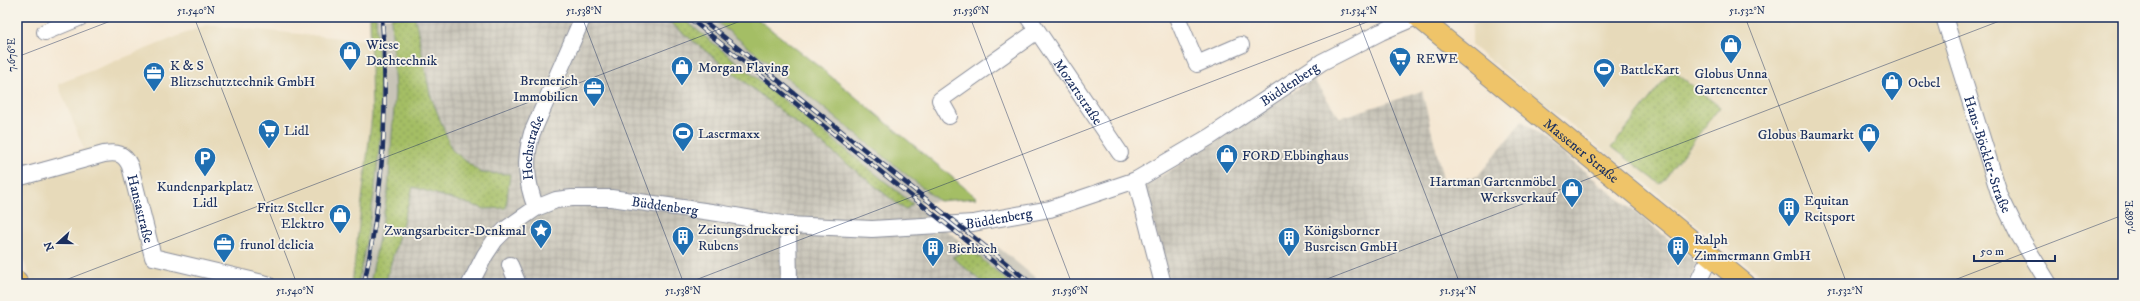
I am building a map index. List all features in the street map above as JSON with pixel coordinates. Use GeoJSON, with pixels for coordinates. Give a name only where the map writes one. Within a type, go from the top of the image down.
{"type":"FeatureCollection","features":[{"type":"Feature","properties":{"kind":"main road","name":"Massener Straße"},"geometry":{"type":"LineString","coordinates":[[1417,17],[1745,284]]}},
{"type":"Feature","properties":{"kind":"street"},"geometry":{"type":"LineString","coordinates":[[45,32],[82,17]]}},
{"type":"Feature","properties":{"kind":"street","name":"Hochstraße"},"geometry":{"type":"LineString","coordinates":[[536,208],[526,174],[527,148],[532,133],[583,17]]}},
{"type":"Feature","properties":{"kind":"street","name":"Mozartstraße"},"geometry":{"type":"LineString","coordinates":[[1028,17],[1120,153]]}},
{"type":"Feature","properties":{"kind":"street"},"geometry":{"type":"LineString","coordinates":[[1177,17],[1197,64],[1241,44]]}},
{"type":"Feature","properties":{"kind":"street","name":"Büddenberg"},"geometry":{"type":"LineString","coordinates":[[536,208],[556,200],[572,198],[611,198],[718,213],[788,225],[892,228],[973,223],[1050,209],[1136,180],[1211,136],[1322,62],[1381,32],[1417,17]]}},
{"type":"Feature","properties":{"kind":"street","name":"Hans-Böckler-Straße"},"geometry":{"type":"LineString","coordinates":[[1944,17],[2000,196],[2019,235],[2049,284]]}},
{"type":"Feature","properties":{"kind":"street"},"geometry":{"type":"LineString","coordinates":[[948,116],[940,100],[1037,31]]}},
{"type":"Feature","properties":{"kind":"street","name":"Hansastraße"},"geometry":{"type":"LineString","coordinates":[[17,178],[104,154],[115,152],[123,155],[130,166],[153,257],[267,284]]}},
{"type":"Feature","properties":{"kind":"street"},"geometry":{"type":"LineString","coordinates":[[1136,180],[1163,284]]}},
{"type":"Feature","properties":{"kind":"street"},"geometry":{"type":"LineString","coordinates":[[470,284],[495,240],[506,228],[536,208]]}},
{"type":"Feature","properties":{"kind":"street"},"geometry":{"type":"LineString","coordinates":[[788,225],[789,284]]}},
{"type":"Feature","properties":{"kind":"street"},"geometry":{"type":"LineString","coordinates":[[1697,284],[1705,267],[1713,257]]}},
{"type":"Feature","properties":{"kind":"street"},"geometry":{"type":"LineString","coordinates":[[510,265],[518,284]]}},
{"type":"Feature","properties":{"kind":"shaded area"},"geometry":{"type":"Polygon","coordinates":[[[376,17],[391,17],[395,92],[388,191],[370,284],[358,284],[372,212],[380,136],[380,74],[376,17]]]}},
{"type":"Feature","properties":{"kind":"shaded area"},"geometry":{"type":"Polygon","coordinates":[[[415,17],[663,17],[905,210],[913,204],[970,249],[952,257],[985,284],[385,284],[413,187],[485,209],[506,208],[510,175],[481,173],[452,150],[430,94],[415,17]]]}},
{"type":"Feature","properties":{"kind":"shaded area"},"geometry":{"type":"Polygon","coordinates":[[[681,17],[711,17],[939,201],[913,204],[681,17]]]}},
{"type":"Feature","properties":{"kind":"shaded area"},"geometry":{"type":"Polygon","coordinates":[[[1493,17],[2123,17],[2123,284],[1772,284],[1472,46],[1472,24],[1493,17]]]}},
{"type":"Feature","properties":{"kind":"shaded area"},"geometry":{"type":"Polygon","coordinates":[[[206,25],[372,41],[372,115],[352,284],[33,284],[17,245],[17,168],[84,149],[58,84],[206,25]]]}},
{"type":"Feature","properties":{"kind":"shaded area"},"geometry":{"type":"Polygon","coordinates":[[[1313,79],[1340,118],[1422,91],[1444,183],[1478,176],[1522,121],[1697,262],[1687,284],[1170,284],[1144,187],[1313,79]]]}},
{"type":"Feature","properties":{"kind":"shaded area"},"geometry":{"type":"Polygon","coordinates":[[[996,246],[1043,284],[1011,284],[970,249],[996,246]]]}},
{"type":"Feature","properties":{"kind":"green space"},"geometry":{"type":"Polygon","coordinates":[[[370,17],[376,17],[379,61],[381,121],[379,155],[372,210],[358,284],[352,284],[372,115],[370,17]]]}},
{"type":"Feature","properties":{"kind":"green space"},"geometry":{"type":"Polygon","coordinates":[[[391,17],[415,17],[430,94],[452,150],[481,173],[510,174],[506,208],[485,209],[413,187],[385,284],[370,284],[388,191],[395,92],[391,17]]]}},
{"type":"Feature","properties":{"kind":"green space"},"geometry":{"type":"Polygon","coordinates":[[[663,17],[681,17],[913,204],[905,210],[663,17]]]}},
{"type":"Feature","properties":{"kind":"green space"},"geometry":{"type":"Polygon","coordinates":[[[711,17],[755,17],[822,69],[977,198],[939,201],[711,17]]]}},
{"type":"Feature","properties":{"kind":"green space"},"geometry":{"type":"Polygon","coordinates":[[[1672,70],[1720,107],[1660,184],[1612,147],[1672,70]]]}},
{"type":"Feature","properties":{"kind":"green space"},"geometry":{"type":"Polygon","coordinates":[[[970,249],[1011,284],[985,284],[952,257],[970,249]]]}},
{"type":"Feature","properties":{"kind":"railway"},"geometry":{"type":"LineString","coordinates":[[364,284],[376,217],[383,151],[385,85],[382,17]]}},
{"type":"Feature","properties":{"kind":"railway"},"geometry":{"type":"LineString","coordinates":[[688,17],[1021,284]]}},
{"type":"Feature","properties":{"kind":"railway"},"geometry":{"type":"LineString","coordinates":[[699,17],[1032,284]]}},
{"type":"Feature","properties":{"kind":"place","name":"Globus Unna Gartencenter"},"geometry":{"type":"Point","coordinates":[1731,64]}},
{"type":"Feature","properties":{"kind":"place","name":"Wiese Dachtechnik"},"geometry":{"type":"Point","coordinates":[350,72]}},
{"type":"Feature","properties":{"kind":"place","name":"REWE"},"geometry":{"type":"Point","coordinates":[1400,78]}},
{"type":"Feature","properties":{"kind":"place","name":"Morgan Flaving"},"geometry":{"type":"Point","coordinates":[682,86]}},
{"type":"Feature","properties":{"kind":"place","name":"BattleKart"},"geometry":{"type":"Point","coordinates":[1604,88]}},
{"type":"Feature","properties":{"kind":"place","name":"K & S Blitzschutztechnik GmbH"},"geometry":{"type":"Point","coordinates":[154,92]}},
{"type":"Feature","properties":{"kind":"place","name":"Oebel"},"geometry":{"type":"Point","coordinates":[1892,102]}},
{"type":"Feature","properties":{"kind":"place","name":"Bremerich Immobilien"},"geometry":{"type":"Point","coordinates":[594,108]}},
{"type":"Feature","properties":{"kind":"place","name":"Lidl"},"geometry":{"type":"Point","coordinates":[269,150]}},
{"type":"Feature","properties":{"kind":"place","name":"Lasermaxx"},"geometry":{"type":"Point","coordinates":[683,152]}},
{"type":"Feature","properties":{"kind":"place","name":"Globus Baumarkt"},"geometry":{"type":"Point","coordinates":[1869,154]}},
{"type":"Feature","properties":{"kind":"place","name":"FORD Ebbinghaus"},"geometry":{"type":"Point","coordinates":[1227,174]}},
{"type":"Feature","properties":{"kind":"place","name":"Kundenparkplatz Lidl"},"geometry":{"type":"Point","coordinates":[205,178]}},
{"type":"Feature","properties":{"kind":"place","name":"Hartman Gartenmöbel Werksverkauf"},"geometry":{"type":"Point","coordinates":[1572,208]}},
{"type":"Feature","properties":{"kind":"place","name":"Equitan Reitsport"},"geometry":{"type":"Point","coordinates":[1789,228]}},
{"type":"Feature","properties":{"kind":"place","name":"Fritz Steller Elektro"},"geometry":{"type":"Point","coordinates":[340,234]}},
{"type":"Feature","properties":{"kind":"place","name":"Zwangsarbeiter-Denkmal"},"geometry":{"type":"Point","coordinates":[541,250]}},
{"type":"Feature","properties":{"kind":"place","name":"Zeitungsdruckerei Rubens"},"geometry":{"type":"Point","coordinates":[683,256]}},
{"type":"Feature","properties":{"kind":"place","name":"Königsborner Busreisen GmbH"},"geometry":{"type":"Point","coordinates":[1289,258]}},
{"type":"Feature","properties":{"kind":"place","name":"frunol delicia"},"geometry":{"type":"Point","coordinates":[224,264]}},
{"type":"Feature","properties":{"kind":"place","name":"Ralph Zimmermann GmbH"},"geometry":{"type":"Point","coordinates":[1678,266]}},
{"type":"Feature","properties":{"kind":"place","name":"Bierbach"},"geometry":{"type":"Point","coordinates":[933,268]}}]}
